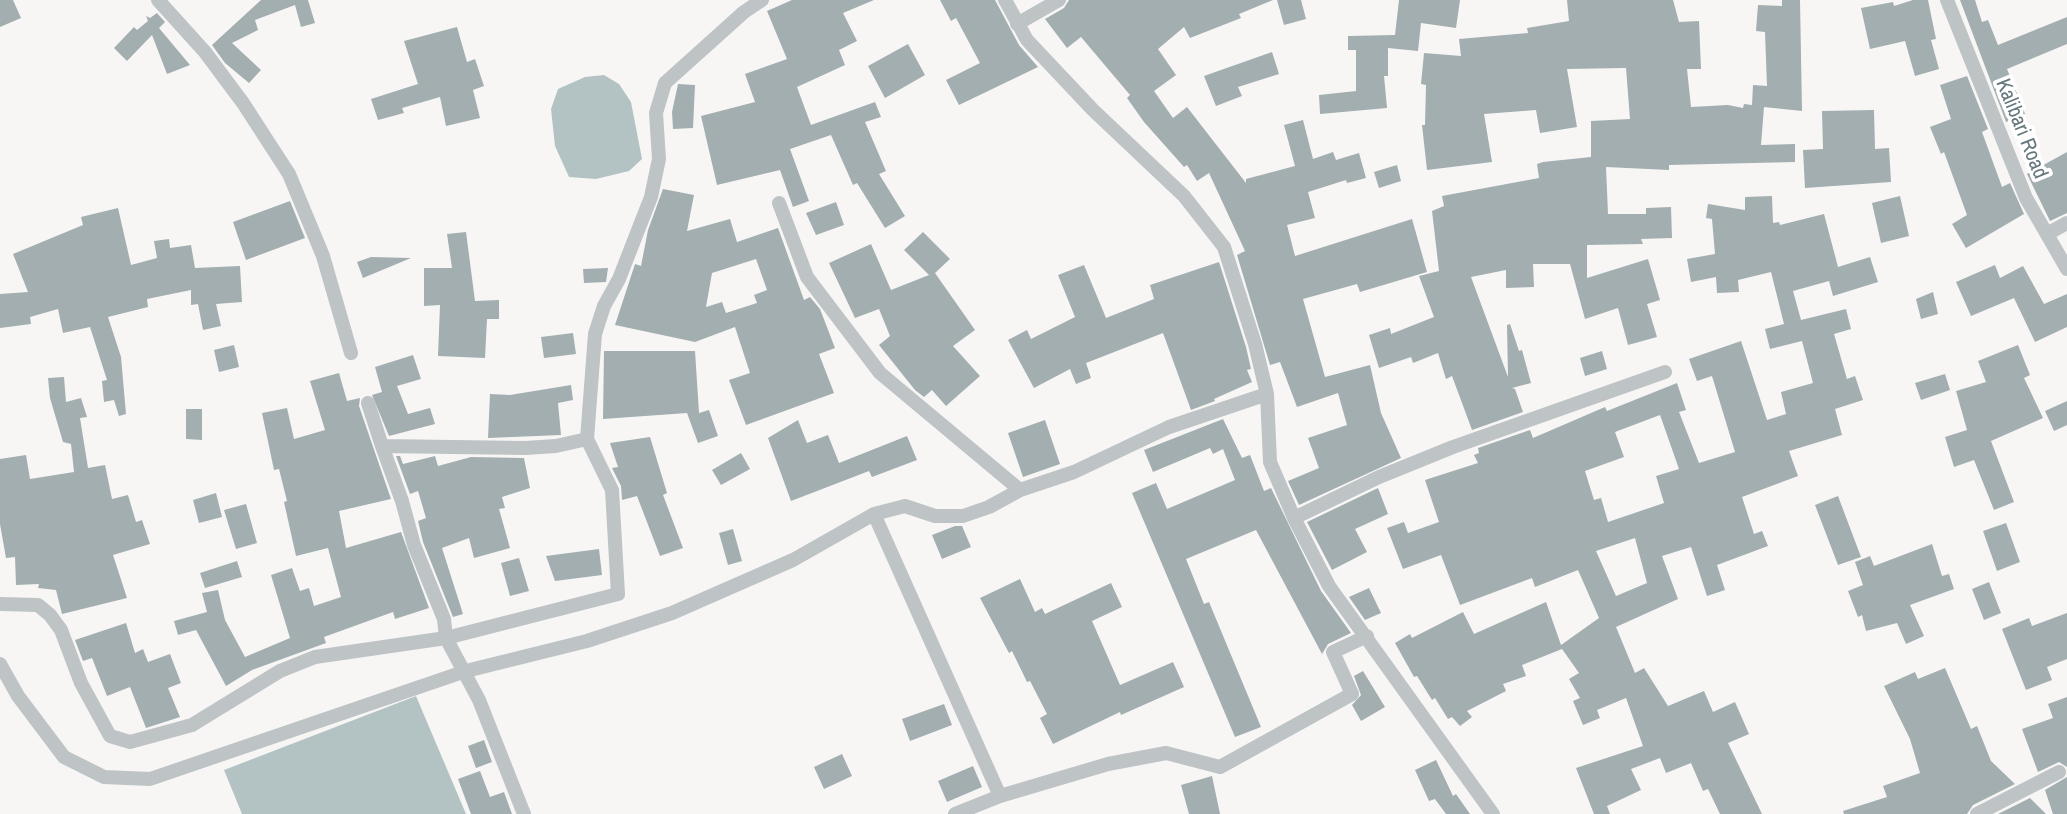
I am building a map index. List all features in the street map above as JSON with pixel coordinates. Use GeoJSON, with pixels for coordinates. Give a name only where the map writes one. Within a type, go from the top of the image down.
{"type":"FeatureCollection","features":[{"type":"Feature","properties":{"kind":"street"},"geometry":{"type":"LineString","coordinates":[[158,0],[205,52],[243,103],[289,174],[323,256],[352,353]]}},
{"type":"Feature","properties":{"kind":"street"},"geometry":{"type":"LineString","coordinates":[[0,604],[38,605],[50,615],[61,630],[81,683],[110,736],[130,741],[192,725],[280,671],[315,657],[446,638],[618,594],[612,490],[587,439],[595,334],[604,306],[619,279],[651,197],[659,159],[656,113],[665,83],[744,12],[762,0]]}},
{"type":"Feature","properties":{"kind":"street"},"geometry":{"type":"LineString","coordinates":[[1005,0],[1027,40],[1093,110],[1184,196],[1224,247],[1255,344],[1267,394],[1270,462],[1294,518],[1329,586],[1493,814]]}},
{"type":"Feature","properties":{"kind":"street"},"geometry":{"type":"LineString","coordinates":[[1017,24],[1059,0]]}},
{"type":"Feature","properties":{"kind":"street","name":"Kalibari Road"},"geometry":{"type":"LineString","coordinates":[[1947,0],[2026,198],[2067,269]]}},
{"type":"Feature","properties":{"kind":"street"},"geometry":{"type":"LineString","coordinates":[[779,203],[807,277],[880,373],[1020,490]]}},
{"type":"Feature","properties":{"kind":"street"},"geometry":{"type":"LineString","coordinates":[[2047,234],[2067,223]]}},
{"type":"Feature","properties":{"kind":"street"},"geometry":{"type":"LineString","coordinates":[[1294,518],[1380,477],[1453,447],[1665,372]]}},
{"type":"Feature","properties":{"kind":"street"},"geometry":{"type":"LineString","coordinates":[[0,664],[18,696],[64,757],[104,777],[150,779],[466,671],[587,641],[695,604],[793,560],[874,514],[905,506],[935,516],[963,516],[989,507],[1020,490],[1074,472],[1170,427],[1267,394]]}},
{"type":"Feature","properties":{"kind":"street"},"geometry":{"type":"LineString","coordinates":[[368,403],[414,545],[444,619],[446,638],[466,671],[524,814]]}},
{"type":"Feature","properties":{"kind":"street"},"geometry":{"type":"LineString","coordinates":[[382,446],[525,448],[556,446],[587,439]]}},
{"type":"Feature","properties":{"kind":"street"},"geometry":{"type":"LineString","coordinates":[[874,514],[1000,796]]}},
{"type":"Feature","properties":{"kind":"street"},"geometry":{"type":"LineString","coordinates":[[955,814],[1000,796],[1108,764],[1166,753],[1220,768],[1352,694],[1333,652],[1367,636]]}},
{"type":"Feature","properties":{"kind":"street"},"geometry":{"type":"LineString","coordinates":[[1978,814],[2059,772]]}},
{"type":"Feature","properties":{"kind":"shaded area"},"geometry":{"type":"Polygon","coordinates":[[[604,75],[619,84],[631,102],[642,159],[629,171],[596,179],[569,177],[555,146],[551,109],[558,89],[585,77],[604,75]]]}},
{"type":"Feature","properties":{"kind":"shaded area"},"geometry":{"type":"Polygon","coordinates":[[[416,696],[466,814],[242,814],[224,770],[416,696]]]}},
{"type":"Feature","properties":{"kind":"building"},"geometry":{"type":"Polygon","coordinates":[[[0,0],[13,0],[21,18],[0,27],[0,0]]]}},
{"type":"Feature","properties":{"kind":"building"},"geometry":{"type":"Polygon","coordinates":[[[261,0],[308,0],[315,23],[301,27],[295,5],[255,20],[258,30],[232,43],[261,70],[249,83],[225,63],[212,45],[261,0]]]}},
{"type":"Feature","properties":{"kind":"building"},"geometry":{"type":"Polygon","coordinates":[[[792,0],[874,0],[843,13],[857,41],[839,50],[845,65],[797,87],[811,125],[875,102],[881,117],[865,122],[886,171],[879,174],[905,216],[885,228],[857,183],[853,185],[831,135],[790,149],[809,201],[793,207],[780,170],[717,185],[701,116],[755,102],[745,74],[787,59],[767,11],[792,0]]]}},
{"type":"Feature","properties":{"kind":"building"},"geometry":{"type":"Polygon","coordinates":[[[940,0],[995,0],[1019,45],[1038,67],[959,105],[946,80],[980,63],[956,18],[951,21],[940,0]]]}},
{"type":"Feature","properties":{"kind":"building"},"geometry":{"type":"Polygon","coordinates":[[[1069,0],[1273,0],[1239,14],[1241,18],[1190,38],[1184,27],[1158,49],[1176,75],[1154,91],[1173,118],[1187,107],[1246,183],[1246,179],[1295,166],[1284,125],[1303,120],[1313,159],[1333,152],[1336,160],[1359,153],[1366,178],[1347,183],[1346,180],[1308,192],[1315,218],[1287,225],[1295,256],[1412,219],[1427,272],[1360,292],[1357,284],[1303,299],[1325,377],[1370,365],[1381,413],[1401,458],[1299,505],[1288,481],[1319,468],[1308,438],[1347,425],[1338,393],[1297,407],[1280,362],[1270,365],[1237,255],[1245,251],[1209,173],[1197,181],[1187,165],[1184,167],[1144,122],[1127,98],[1130,95],[1081,37],[1067,48],[1045,19],[1064,8],[1069,0]]]}},
{"type":"Feature","properties":{"kind":"building"},"geometry":{"type":"Polygon","coordinates":[[[1277,0],[1301,0],[1306,19],[1284,25],[1277,0]]]}},
{"type":"Feature","properties":{"kind":"building"},"geometry":{"type":"Polygon","coordinates":[[[1399,0],[1460,0],[1456,28],[1421,23],[1418,51],[1388,48],[1388,76],[1384,76],[1387,108],[1320,114],[1319,95],[1356,91],[1356,50],[1348,50],[1348,36],[1395,35],[1399,0]]]}},
{"type":"Feature","properties":{"kind":"building"},"geometry":{"type":"Polygon","coordinates":[[[1567,0],[1673,0],[1679,22],[1699,21],[1701,69],[1687,69],[1691,107],[1728,105],[1743,108],[1744,104],[1752,105],[1753,85],[1767,86],[1765,32],[1756,31],[1758,5],[1782,6],[1782,0],[1800,0],[1802,111],[1764,107],[1761,145],[1795,144],[1795,162],[1669,165],[1669,170],[1606,167],[1608,214],[1646,214],[1646,208],[1671,207],[1672,238],[1641,239],[1643,244],[1587,245],[1587,278],[1648,259],[1660,300],[1647,304],[1657,337],[1628,345],[1618,308],[1585,319],[1570,264],[1533,264],[1534,287],[1506,288],[1506,270],[1471,277],[1508,377],[1507,325],[1510,324],[1519,351],[1522,350],[1531,383],[1512,388],[1515,389],[1523,412],[1472,430],[1452,376],[1446,379],[1438,353],[1413,363],[1411,357],[1379,368],[1369,335],[1390,328],[1391,334],[1434,317],[1419,276],[1439,271],[1432,211],[1444,206],[1442,196],[1539,178],[1537,164],[1543,162],[1591,157],[1591,121],[1630,119],[1626,68],[1567,69],[1577,127],[1540,133],[1536,110],[1484,114],[1492,162],[1427,170],[1422,125],[1425,125],[1426,85],[1421,84],[1424,53],[1461,56],[1459,39],[1528,33],[1527,28],[1569,21],[1567,0]]]}},
{"type":"Feature","properties":{"kind":"building"},"geometry":{"type":"Polygon","coordinates":[[[1913,0],[1928,0],[1936,39],[1931,40],[1939,69],[1915,76],[1905,41],[1870,49],[1861,8],[1893,2],[1894,6],[1913,0]]]}},
{"type":"Feature","properties":{"kind":"building"},"geometry":{"type":"Polygon","coordinates":[[[1960,0],[1975,0],[1982,22],[1988,20],[1998,45],[2067,17],[2067,44],[2007,69],[2025,114],[2006,122],[1960,0]]]}},
{"type":"Feature","properties":{"kind":"building"},"geometry":{"type":"Polygon","coordinates":[[[157,13],[165,22],[159,28],[190,65],[167,74],[152,35],[127,61],[114,48],[134,27],[137,30],[148,21],[146,16],[150,18],[157,13]]]}},
{"type":"Feature","properties":{"kind":"building"},"geometry":{"type":"Polygon","coordinates":[[[457,27],[467,62],[475,59],[484,86],[473,90],[480,118],[446,126],[440,97],[402,108],[404,113],[378,120],[371,99],[418,84],[404,41],[457,27]]]}},
{"type":"Feature","properties":{"kind":"building"},"geometry":{"type":"Polygon","coordinates":[[[908,44],[925,75],[885,98],[868,66],[908,44]]]}},
{"type":"Feature","properties":{"kind":"building"},"geometry":{"type":"Polygon","coordinates":[[[1272,52],[1279,74],[1238,87],[1242,96],[1216,106],[1204,76],[1272,52]]]}},
{"type":"Feature","properties":{"kind":"building"},"geometry":{"type":"Polygon","coordinates":[[[1967,76],[1988,129],[1982,132],[2002,187],[2010,183],[2024,214],[1966,248],[1952,224],[1967,215],[1944,152],[1941,154],[1930,127],[1951,119],[1940,85],[1967,76]]]}},
{"type":"Feature","properties":{"kind":"building"},"geometry":{"type":"Polygon","coordinates":[[[678,84],[695,85],[693,128],[673,129],[672,112],[678,84]]]}},
{"type":"Feature","properties":{"kind":"building"},"geometry":{"type":"Polygon","coordinates":[[[1874,110],[1875,149],[1889,148],[1891,182],[1805,188],[1803,150],[1823,149],[1822,111],[1874,110]]]}},
{"type":"Feature","properties":{"kind":"building"},"geometry":{"type":"Polygon","coordinates":[[[2067,152],[2067,213],[2050,221],[2027,174],[2067,152]]]}},
{"type":"Feature","properties":{"kind":"building"},"geometry":{"type":"Polygon","coordinates":[[[1397,165],[1401,181],[1379,188],[1374,172],[1397,165]]]}},
{"type":"Feature","properties":{"kind":"building"},"geometry":{"type":"Polygon","coordinates":[[[663,189],[694,195],[687,231],[730,219],[737,242],[778,228],[804,300],[810,297],[820,309],[835,348],[819,354],[834,393],[746,425],[729,380],[750,373],[735,327],[695,342],[615,325],[635,264],[641,266],[648,230],[663,189]],[[756,259],[712,273],[706,307],[722,302],[726,313],[757,303],[754,295],[767,290],[756,259]]]}},
{"type":"Feature","properties":{"kind":"building"},"geometry":{"type":"Polygon","coordinates":[[[1772,196],[1773,223],[1779,222],[1780,225],[1824,214],[1838,267],[1870,257],[1878,282],[1833,296],[1829,281],[1793,291],[1801,320],[1846,309],[1851,329],[1834,334],[1847,379],[1855,376],[1863,400],[1835,409],[1842,435],[1789,451],[1798,476],[1742,497],[1754,534],[1762,531],[1768,546],[1717,565],[1725,590],[1707,596],[1691,547],[1662,556],[1678,599],[1616,627],[1635,673],[1644,668],[1668,706],[1704,691],[1713,712],[1735,702],[1749,734],[1728,743],[1762,814],[1720,814],[1708,789],[1703,791],[1691,763],[1666,773],[1660,758],[1631,769],[1641,790],[1607,806],[1610,814],[1594,814],[1576,768],[1643,746],[1626,698],[1597,710],[1600,718],[1583,725],[1573,701],[1580,698],[1569,679],[1579,673],[1562,649],[1522,665],[1526,676],[1503,684],[1506,691],[1467,711],[1472,717],[1460,726],[1452,717],[1448,719],[1435,698],[1432,700],[1417,676],[1414,677],[1395,643],[1410,634],[1412,638],[1463,612],[1474,634],[1546,602],[1561,645],[1599,618],[1578,570],[1535,587],[1532,578],[1460,605],[1441,555],[1403,569],[1387,528],[1404,522],[1408,533],[1439,522],[1425,480],[1478,463],[1474,455],[1479,453],[1478,448],[1530,430],[1533,438],[1605,407],[1607,411],[1677,383],[1686,410],[1679,412],[1699,463],[1735,452],[1712,376],[1697,381],[1689,359],[1741,341],[1767,420],[1786,414],[1781,392],[1813,383],[1802,341],[1770,349],[1765,329],[1784,324],[1771,272],[1738,280],[1739,292],[1717,293],[1716,277],[1691,282],[1687,259],[1715,254],[1712,219],[1706,218],[1708,204],[1745,210],[1745,197],[1772,196]],[[1660,415],[1615,432],[1624,457],[1585,471],[1594,500],[1601,498],[1608,522],[1664,503],[1656,476],[1679,469],[1660,415]],[[1635,538],[1596,551],[1616,596],[1647,583],[1635,538]]]}},
{"type":"Feature","properties":{"kind":"building"},"geometry":{"type":"Polygon","coordinates":[[[1900,196],[1909,236],[1881,243],[1872,203],[1900,196]]]}},
{"type":"Feature","properties":{"kind":"building"},"geometry":{"type":"Polygon","coordinates":[[[290,201],[305,238],[246,260],[233,222],[290,201]]]}},
{"type":"Feature","properties":{"kind":"building"},"geometry":{"type":"Polygon","coordinates":[[[836,202],[844,225],[816,235],[806,213],[836,202]]]}},
{"type":"Feature","properties":{"kind":"building"},"geometry":{"type":"Polygon","coordinates":[[[118,208],[131,265],[157,258],[154,241],[169,239],[170,248],[191,245],[195,268],[240,266],[242,302],[216,304],[221,326],[203,330],[198,304],[191,305],[191,290],[147,299],[148,307],[108,317],[121,357],[126,414],[119,416],[114,400],[104,402],[102,381],[107,380],[90,327],[63,333],[58,309],[30,317],[31,324],[0,328],[0,294],[28,292],[13,254],[83,225],[81,217],[118,208]]]}},
{"type":"Feature","properties":{"kind":"building"},"geometry":{"type":"Polygon","coordinates":[[[466,232],[475,301],[499,300],[499,319],[487,319],[485,358],[438,356],[440,305],[424,306],[424,268],[452,268],[447,234],[466,232]]]}},
{"type":"Feature","properties":{"kind":"building"},"geometry":{"type":"Polygon","coordinates":[[[923,232],[950,259],[935,273],[975,330],[953,346],[980,376],[946,406],[932,390],[924,397],[915,390],[879,345],[890,336],[879,309],[855,318],[829,263],[871,244],[891,290],[929,275],[904,250],[923,232]]]}},
{"type":"Feature","properties":{"kind":"building"},"geometry":{"type":"Polygon","coordinates":[[[371,257],[411,258],[363,278],[357,262],[371,257]]]}},
{"type":"Feature","properties":{"kind":"building"},"geometry":{"type":"Polygon","coordinates":[[[1219,262],[1246,347],[1251,369],[1247,370],[1252,382],[1191,410],[1163,333],[1086,363],[1091,378],[1076,384],[1070,369],[1034,388],[1008,340],[1027,330],[1031,339],[1075,317],[1058,275],[1084,265],[1106,318],[1154,299],[1150,285],[1219,262]]]}},
{"type":"Feature","properties":{"kind":"building"},"geometry":{"type":"Polygon","coordinates":[[[1995,265],[2000,278],[2023,266],[2044,304],[2067,294],[2067,327],[2035,342],[2014,298],[1971,316],[1956,282],[1995,265]]]}},
{"type":"Feature","properties":{"kind":"building"},"geometry":{"type":"Polygon","coordinates":[[[608,268],[606,282],[584,283],[583,269],[608,268]]]}},
{"type":"Feature","properties":{"kind":"building"},"geometry":{"type":"Polygon","coordinates":[[[1933,292],[1938,314],[1921,319],[1916,299],[1933,292]]]}},
{"type":"Feature","properties":{"kind":"building"},"geometry":{"type":"Polygon","coordinates":[[[573,333],[576,354],[544,358],[541,337],[573,333]]]}},
{"type":"Feature","properties":{"kind":"building"},"geometry":{"type":"Polygon","coordinates":[[[234,345],[239,367],[219,372],[214,350],[234,345]]]}},
{"type":"Feature","properties":{"kind":"building"},"geometry":{"type":"Polygon","coordinates":[[[2018,345],[2030,375],[2024,378],[2043,418],[1991,441],[2014,502],[1994,510],[1974,460],[1954,467],[1945,437],[1967,430],[1956,391],[1986,382],[1978,361],[2018,345]]]}},
{"type":"Feature","properties":{"kind":"building"},"geometry":{"type":"Polygon","coordinates":[[[604,351],[695,351],[699,413],[709,410],[718,436],[698,443],[687,413],[603,419],[604,351]]]}},
{"type":"Feature","properties":{"kind":"building"},"geometry":{"type":"Polygon","coordinates":[[[1602,351],[1607,369],[1585,376],[1580,358],[1602,351]]]}},
{"type":"Feature","properties":{"kind":"building"},"geometry":{"type":"Polygon","coordinates":[[[413,355],[421,379],[397,386],[408,414],[430,408],[435,424],[389,436],[372,395],[382,392],[375,367],[413,355]]]}},
{"type":"Feature","properties":{"kind":"building"},"geometry":{"type":"Polygon","coordinates":[[[339,373],[347,401],[360,398],[359,406],[391,499],[339,511],[346,548],[401,532],[429,608],[395,619],[393,612],[324,637],[326,643],[252,670],[226,686],[196,630],[178,635],[174,621],[207,612],[202,593],[218,590],[225,620],[245,657],[290,638],[271,575],[292,568],[300,591],[309,588],[314,606],[341,597],[328,548],[296,556],[284,502],[287,501],[279,469],[274,470],[262,413],[287,408],[294,439],[325,430],[310,381],[339,373]]]}},
{"type":"Feature","properties":{"kind":"building"},"geometry":{"type":"Polygon","coordinates":[[[1945,374],[1950,390],[1921,400],[1915,383],[1945,374]]]}},
{"type":"Feature","properties":{"kind":"building"},"geometry":{"type":"Polygon","coordinates":[[[64,377],[66,402],[81,398],[87,417],[80,418],[88,468],[105,465],[112,499],[128,495],[136,522],[142,520],[150,544],[113,555],[127,598],[62,614],[56,590],[38,588],[39,584],[16,585],[15,557],[6,558],[0,524],[0,459],[26,455],[30,479],[74,472],[71,444],[63,442],[50,398],[48,378],[64,377]]]}},
{"type":"Feature","properties":{"kind":"building"},"geometry":{"type":"Polygon","coordinates":[[[571,385],[573,400],[558,403],[561,435],[488,438],[490,394],[510,395],[571,385]]]}},
{"type":"Feature","properties":{"kind":"building"},"geometry":{"type":"Polygon","coordinates":[[[2067,401],[2067,425],[2054,431],[2045,411],[2067,401]]]}},
{"type":"Feature","properties":{"kind":"building"},"geometry":{"type":"Polygon","coordinates":[[[186,409],[202,409],[202,440],[186,439],[186,409]]]}},
{"type":"Feature","properties":{"kind":"building"},"geometry":{"type":"Polygon","coordinates":[[[1223,419],[1242,458],[1250,455],[1264,491],[1271,488],[1321,591],[1351,633],[1328,644],[1322,654],[1256,530],[1186,559],[1204,604],[1209,602],[1261,727],[1235,737],[1132,493],[1156,483],[1167,509],[1235,480],[1223,449],[1213,454],[1210,448],[1153,472],[1144,450],[1223,419]]]}},
{"type":"Feature","properties":{"kind":"building"},"geometry":{"type":"Polygon","coordinates":[[[798,420],[807,443],[828,435],[839,463],[907,436],[917,460],[872,477],[869,471],[791,501],[768,438],[798,420]]]}},
{"type":"Feature","properties":{"kind":"building"},"geometry":{"type":"Polygon","coordinates":[[[1045,420],[1060,464],[1023,477],[1008,433],[1045,420]]]}},
{"type":"Feature","properties":{"kind":"building"},"geometry":{"type":"Polygon","coordinates":[[[650,437],[667,493],[663,495],[683,548],[660,556],[637,496],[622,500],[621,486],[612,468],[618,467],[610,443],[650,437]]]}},
{"type":"Feature","properties":{"kind":"building"},"geometry":{"type":"Polygon","coordinates":[[[741,453],[750,469],[721,485],[712,470],[741,453]]]}},
{"type":"Feature","properties":{"kind":"building"},"geometry":{"type":"Polygon","coordinates":[[[396,456],[400,456],[403,464],[435,456],[438,466],[471,457],[524,458],[530,488],[502,497],[505,508],[499,509],[510,548],[474,558],[469,538],[442,548],[463,614],[453,617],[423,542],[418,521],[426,518],[418,491],[410,494],[396,456]]]}},
{"type":"Feature","properties":{"kind":"building"},"geometry":{"type":"Polygon","coordinates":[[[1378,488],[1388,514],[1355,529],[1367,552],[1332,570],[1307,522],[1378,488]]]}},
{"type":"Feature","properties":{"kind":"building"},"geometry":{"type":"Polygon","coordinates":[[[216,493],[222,517],[199,523],[193,500],[216,493]]]}},
{"type":"Feature","properties":{"kind":"building"},"geometry":{"type":"Polygon","coordinates":[[[1838,496],[1861,557],[1838,565],[1815,505],[1838,496]]]}},
{"type":"Feature","properties":{"kind":"building"},"geometry":{"type":"Polygon","coordinates":[[[246,504],[257,543],[236,549],[224,510],[246,504]]]}},
{"type":"Feature","properties":{"kind":"building"},"geometry":{"type":"Polygon","coordinates":[[[2006,523],[2020,562],[1997,571],[1983,531],[2006,523]]]}},
{"type":"Feature","properties":{"kind":"building"},"geometry":{"type":"Polygon","coordinates":[[[962,526],[971,547],[942,559],[932,535],[962,526]]]}},
{"type":"Feature","properties":{"kind":"building"},"geometry":{"type":"Polygon","coordinates":[[[733,529],[742,561],[728,565],[719,533],[733,529]]]}},
{"type":"Feature","properties":{"kind":"building"},"geometry":{"type":"Polygon","coordinates":[[[1932,544],[1942,576],[1949,574],[1954,589],[1910,605],[1924,636],[1906,644],[1897,623],[1866,631],[1862,615],[1858,617],[1848,591],[1863,585],[1855,562],[1870,556],[1874,566],[1932,544]]]}},
{"type":"Feature","properties":{"kind":"building"},"geometry":{"type":"Polygon","coordinates":[[[599,549],[602,575],[555,581],[546,556],[599,549]]]}},
{"type":"Feature","properties":{"kind":"building"},"geometry":{"type":"Polygon","coordinates":[[[519,558],[529,591],[510,596],[501,563],[519,558]]]}},
{"type":"Feature","properties":{"kind":"building"},"geometry":{"type":"Polygon","coordinates":[[[237,561],[242,577],[205,588],[200,573],[237,561]]]}},
{"type":"Feature","properties":{"kind":"building"},"geometry":{"type":"Polygon","coordinates":[[[1020,579],[1035,612],[1042,608],[1045,614],[1111,583],[1122,607],[1092,621],[1120,685],[1173,662],[1184,687],[1121,715],[1120,712],[1053,744],[1040,718],[1047,714],[1012,651],[1009,653],[980,598],[1020,579]]]}},
{"type":"Feature","properties":{"kind":"building"},"geometry":{"type":"Polygon","coordinates":[[[1989,582],[2001,613],[1984,620],[1972,589],[1989,582]]]}},
{"type":"Feature","properties":{"kind":"building"},"geometry":{"type":"Polygon","coordinates":[[[1369,588],[1381,613],[1365,620],[1349,597],[1369,588]]]}},
{"type":"Feature","properties":{"kind":"building"},"geometry":{"type":"Polygon","coordinates":[[[2067,613],[2067,659],[2047,667],[2052,680],[2026,690],[2002,629],[2029,618],[2032,626],[2067,613]]]}},
{"type":"Feature","properties":{"kind":"building"},"geometry":{"type":"Polygon","coordinates":[[[126,623],[135,653],[143,649],[148,662],[170,654],[181,683],[168,688],[180,717],[146,728],[130,687],[107,696],[92,658],[83,661],[75,640],[126,623]]]}},
{"type":"Feature","properties":{"kind":"building"},"geometry":{"type":"Polygon","coordinates":[[[1945,668],[1971,729],[1977,726],[1991,761],[2015,784],[1973,805],[1967,814],[1844,814],[1843,811],[1887,797],[1883,786],[1920,773],[1910,739],[1884,686],[1915,672],[1918,679],[1945,668]]]}},
{"type":"Feature","properties":{"kind":"building"},"geometry":{"type":"Polygon","coordinates":[[[1363,671],[1385,707],[1361,721],[1352,705],[1361,695],[1354,676],[1363,671]]]}},
{"type":"Feature","properties":{"kind":"building"},"geometry":{"type":"Polygon","coordinates":[[[2067,697],[2067,767],[2059,762],[2038,772],[2022,729],[2053,718],[2048,704],[2067,697]]]}},
{"type":"Feature","properties":{"kind":"building"},"geometry":{"type":"Polygon","coordinates":[[[944,704],[952,725],[910,741],[902,719],[944,704]]]}},
{"type":"Feature","properties":{"kind":"building"},"geometry":{"type":"Polygon","coordinates":[[[484,740],[492,762],[476,768],[468,746],[484,740]]]}},
{"type":"Feature","properties":{"kind":"building"},"geometry":{"type":"Polygon","coordinates":[[[842,754],[852,776],[824,789],[814,767],[842,754]]]}},
{"type":"Feature","properties":{"kind":"building"},"geometry":{"type":"Polygon","coordinates":[[[1436,760],[1453,796],[1456,794],[1470,814],[1446,814],[1435,799],[1429,801],[1415,770],[1436,760]]]}},
{"type":"Feature","properties":{"kind":"building"},"geometry":{"type":"Polygon","coordinates":[[[973,766],[982,787],[947,802],[938,781],[973,766]]]}},
{"type":"Feature","properties":{"kind":"building"},"geometry":{"type":"Polygon","coordinates":[[[480,771],[490,797],[504,792],[512,814],[471,814],[458,779],[480,771]]]}},
{"type":"Feature","properties":{"kind":"building"},"geometry":{"type":"Polygon","coordinates":[[[1212,776],[1220,814],[1189,814],[1181,785],[1212,776]]]}},
{"type":"Feature","properties":{"kind":"building"},"geometry":{"type":"Polygon","coordinates":[[[2067,777],[2067,814],[2053,814],[2045,790],[2067,777]]]}},
{"type":"Feature","properties":{"kind":"building"},"geometry":{"type":"Polygon","coordinates":[[[2030,798],[2046,814],[1998,814],[2030,798]]]}}]}
